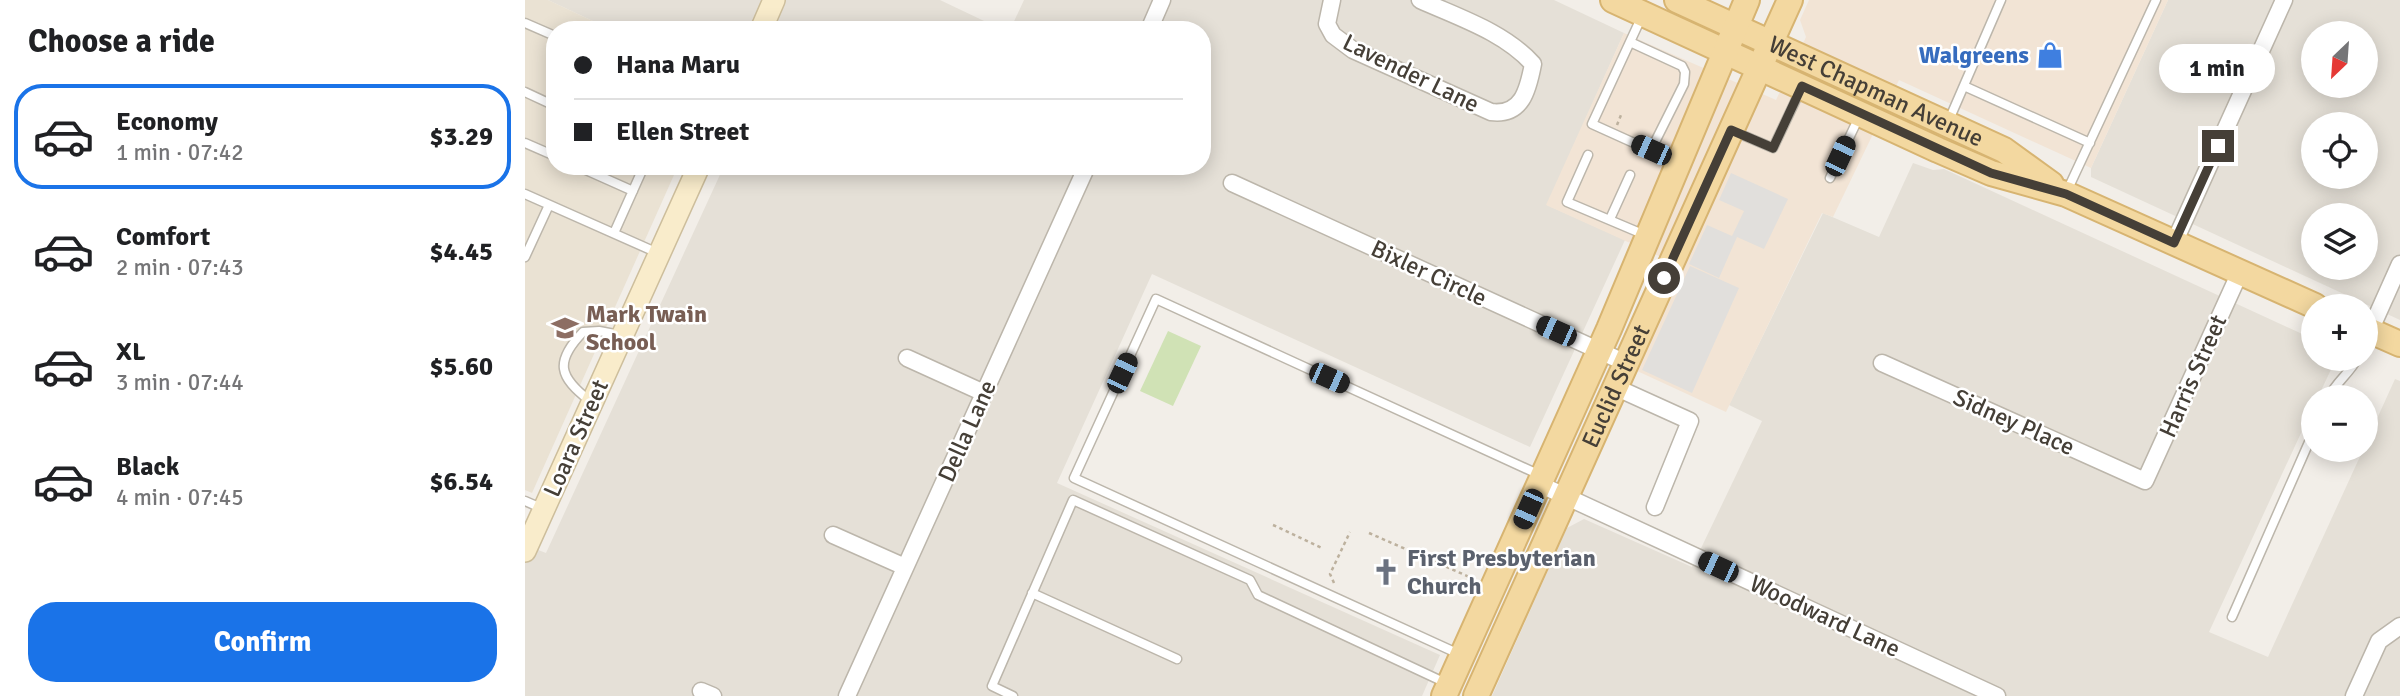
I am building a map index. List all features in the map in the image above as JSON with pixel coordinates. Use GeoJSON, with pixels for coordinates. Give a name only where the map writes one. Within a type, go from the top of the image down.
{"type":"FeatureCollection","features":[{"type":"Feature","properties":{"kind":"main road","name":"West Chapman Avenue"},"geometry":{"type":"LineString","coordinates":[[1612,0],[1991,173],[2066,194],[2301,300]]}},
{"type":"Feature","properties":{"kind":"main road","name":"West Chapman Avenue"},"geometry":{"type":"LineString","coordinates":[[1677,0],[2004,150],[2066,194]]}},
{"type":"Feature","properties":{"kind":"main road","name":"Euclid Street"},"geometry":{"type":"LineString","coordinates":[[1475,696],[1615,387],[1619,342],[1648,236],[1747,0]]}},
{"type":"Feature","properties":{"kind":"main road","name":"Euclid Street"},"geometry":{"type":"LineString","coordinates":[[1446,690],[1541,480],[1619,342],[1731,130],[1790,0]]}},
{"type":"Feature","properties":{"kind":"main road"},"geometry":{"type":"LineString","coordinates":[[2378,337],[2400,344]]}},
{"type":"Feature","properties":{"kind":"main road"},"geometry":{"type":"LineString","coordinates":[[1446,690],[1475,696]]}},
{"type":"Feature","properties":{"kind":"street"},"geometry":{"type":"LineString","coordinates":[[765,21],[774,0]]}},
{"type":"Feature","properties":{"kind":"street"},"geometry":{"type":"LineString","coordinates":[[1153,21],[1163,0]]}},
{"type":"Feature","properties":{"kind":"street","name":"Lavender Lane"},"geometry":{"type":"LineString","coordinates":[[1331,3],[1327,24],[1333,35],[1353,50],[1491,112],[1505,114],[1517,107],[1529,83],[1534,64],[1521,51],[1497,35],[1420,0]]}},
{"type":"Feature","properties":{"kind":"street"},"geometry":{"type":"LineString","coordinates":[[2174,243],[2284,0]]}},
{"type":"Feature","properties":{"kind":"street","name":"Loara Street"},"geometry":{"type":"LineString","coordinates":[[525,551],[536,509],[592,402],[660,254],[691,175]]}},
{"type":"Feature","properties":{"kind":"street","name":"Della Lane"},"geometry":{"type":"LineString","coordinates":[[847,696],[1083,175]]}},
{"type":"Feature","properties":{"kind":"street","name":"Bixler Circle"},"geometry":{"type":"LineString","coordinates":[[1232,183],[1619,342]]}},
{"type":"Feature","properties":{"kind":"street"},"geometry":{"type":"LineString","coordinates":[[2378,310],[2400,264]]}},
{"type":"Feature","properties":{"kind":"street","name":"Harris Street"},"geometry":{"type":"LineString","coordinates":[[2145,481],[2240,272]]}},
{"type":"Feature","properties":{"kind":"street"},"geometry":{"type":"LineString","coordinates":[[907,358],[984,393]]}},
{"type":"Feature","properties":{"kind":"street","name":"Sidney Place"},"geometry":{"type":"LineString","coordinates":[[1882,363],[2145,481]]}},
{"type":"Feature","properties":{"kind":"street"},"geometry":{"type":"LineString","coordinates":[[1615,387],[1690,421],[1655,507]]}},
{"type":"Feature","properties":{"kind":"street","name":"Woodward Lane"},"geometry":{"type":"LineString","coordinates":[[1541,480],[1566,496],[1997,696]]}},
{"type":"Feature","properties":{"kind":"street"},"geometry":{"type":"LineString","coordinates":[[833,535],[905,567]]}},
{"type":"Feature","properties":{"kind":"street"},"geometry":{"type":"LineString","coordinates":[[2354,696],[2379,641],[2400,626]]}},
{"type":"Feature","properties":{"kind":"lane"},"geometry":{"type":"LineString","coordinates":[[1947,123],[2001,0]]}},
{"type":"Feature","properties":{"kind":"lane"},"geometry":{"type":"LineString","coordinates":[[2066,194],[2156,0]]}},
{"type":"Feature","properties":{"kind":"lane"},"geometry":{"type":"LineString","coordinates":[[1643,14],[1592,124],[1679,163]]}},
{"type":"Feature","properties":{"kind":"lane"},"geometry":{"type":"LineString","coordinates":[[525,23],[546,32]]}},
{"type":"Feature","properties":{"kind":"lane"},"geometry":{"type":"LineString","coordinates":[[1630,41],[1679,64],[1685,72],[1684,84],[1651,150]]}},
{"type":"Feature","properties":{"kind":"lane"},"geometry":{"type":"LineString","coordinates":[[1731,130],[1773,148],[1802,86]]}},
{"type":"Feature","properties":{"kind":"lane"},"geometry":{"type":"LineString","coordinates":[[1964,86],[2089,143]]}},
{"type":"Feature","properties":{"kind":"lane"},"geometry":{"type":"LineString","coordinates":[[525,92],[546,102]]}},
{"type":"Feature","properties":{"kind":"lane"},"geometry":{"type":"LineString","coordinates":[[1830,178],[1860,113]]}},
{"type":"Feature","properties":{"kind":"lane"},"geometry":{"type":"LineString","coordinates":[[525,143],[546,152]]}},
{"type":"Feature","properties":{"kind":"lane"},"geometry":{"type":"LineString","coordinates":[[1588,155],[1567,202],[1648,236]]}},
{"type":"Feature","properties":{"kind":"lane"},"geometry":{"type":"LineString","coordinates":[[597,175],[633,191]]}},
{"type":"Feature","properties":{"kind":"lane"},"geometry":{"type":"LineString","coordinates":[[614,233],[640,175]]}},
{"type":"Feature","properties":{"kind":"lane"},"geometry":{"type":"LineString","coordinates":[[1609,219],[1630,175]]}},
{"type":"Feature","properties":{"kind":"lane"},"geometry":{"type":"LineString","coordinates":[[525,194],[660,254]]}},
{"type":"Feature","properties":{"kind":"lane"},"geometry":{"type":"LineString","coordinates":[[525,257],[549,205]]}},
{"type":"Feature","properties":{"kind":"lane"},"geometry":{"type":"LineString","coordinates":[[1462,656],[1074,478],[1078,469],[1156,299],[1541,480]]}},
{"type":"Feature","properties":{"kind":"lane"},"geometry":{"type":"LineString","coordinates":[[592,402],[571,386],[564,374],[565,359],[571,344],[583,332],[599,331],[623,335]]}},
{"type":"Feature","properties":{"kind":"lane"},"geometry":{"type":"LineString","coordinates":[[2335,385],[2350,371]]}},
{"type":"Feature","properties":{"kind":"lane"},"geometry":{"type":"LineString","coordinates":[[2232,617],[2301,460]]}},
{"type":"Feature","properties":{"kind":"lane"},"geometry":{"type":"LineString","coordinates":[[1013,696],[992,686],[1073,500],[1250,580],[1258,595],[1415,668],[1446,690]]}},
{"type":"Feature","properties":{"kind":"lane"},"geometry":{"type":"LineString","coordinates":[[1033,593],[1177,659]]}},
{"type":"Feature","properties":{"kind":"path"},"geometry":{"type":"LineString","coordinates":[[1616,127],[1621,115]]}},
{"type":"Feature","properties":{"kind":"path"},"geometry":{"type":"LineString","coordinates":[[1273,525],[1322,548]]}},
{"type":"Feature","properties":{"kind":"path"},"geometry":{"type":"LineString","coordinates":[[1337,590],[1330,574],[1350,532]]}},
{"type":"Feature","properties":{"kind":"path"},"geometry":{"type":"LineString","coordinates":[[1369,533],[1476,579]]}},
{"type":"Feature","properties":{"kind":"shaded area","name":"Mark Twain School"},"geometry":{"type":"Polygon","coordinates":[[[525,0],[548,0],[593,21],[546,21],[546,175],[674,175],[532,493],[525,490],[525,0]]]}},
{"type":"Feature","properties":{"kind":"shaded area"},"geometry":{"type":"Polygon","coordinates":[[[548,0],[940,0],[984,21],[593,21],[548,0]]]}},
{"type":"Feature","properties":{"kind":"shaded area"},"geometry":{"type":"Polygon","coordinates":[[[1024,0],[1554,0],[1624,33],[1547,205],[1625,240],[1530,447],[1152,274],[1057,483],[1440,655],[1422,696],[525,696],[525,545],[546,553],[720,175],[1211,175],[1211,21],[1014,21],[1024,0]]]}},
{"type":"Feature","properties":{"kind":"shaded area"},"geometry":{"type":"Polygon","coordinates":[[[1809,0],[2168,0],[2091,168],[1899,80],[1833,217],[1822,213],[1726,412],[1635,370],[1681,266],[1546,205],[1624,33],[1776,100],[1806,37],[1800,20],[1809,0]]]}},
{"type":"Feature","properties":{"kind":"shaded area"},"geometry":{"type":"Polygon","coordinates":[[[2168,0],[2400,0],[2400,320],[2378,310],[2378,294],[2344,294],[2314,280],[2378,280],[2378,203],[2301,203],[2301,274],[2091,177],[2091,168],[2168,0]]]}},
{"type":"Feature","properties":{"kind":"shaded area"},"geometry":{"type":"Polygon","coordinates":[[[1913,163],[1933,170],[1944,169],[2301,333],[2301,371],[2330,371],[2324,385],[2301,385],[2301,433],[2209,632],[2268,657],[2357,462],[2378,462],[2378,417],[2395,379],[2400,381],[2400,696],[1492,696],[1567,528],[1584,519],[1692,567],[1762,421],[1729,405],[1823,213],[1879,237],[1913,163]]]}},
{"type":"Feature","properties":{"kind":"shaded area"},"geometry":{"type":"Polygon","coordinates":[[[1731,173],[1788,199],[1764,249],[1737,237],[1719,278],[1689,264],[1707,225],[1732,236],[1744,211],[1719,200],[1731,173]]]}},
{"type":"Feature","properties":{"kind":"shaded area"},"geometry":{"type":"Polygon","coordinates":[[[1690,266],[1739,288],[1692,393],[1642,370],[1690,266]]]}},
{"type":"Feature","properties":{"kind":"green space"},"geometry":{"type":"Polygon","coordinates":[[[1168,331],[1201,346],[1173,406],[1140,391],[1168,331]]]}},
{"type":"Feature","properties":{"kind":"place","name":"Walgreens"},"geometry":{"type":"Point","coordinates":[2050,55]}},
{"type":"Feature","properties":{"kind":"place","name":"Mark Twain School"},"geometry":{"type":"Point","coordinates":[565,328]}},
{"type":"Feature","properties":{"kind":"place","name":"First Presbyterian Church"},"geometry":{"type":"Point","coordinates":[1386,572]}},
{"type":"Feature","properties":{"kind":"route"},"geometry":{"type":"LineString","coordinates":[[1664,278],[1731,130],[1773,148],[1802,86],[1991,173],[2066,194],[2174,243],[2218,146]]}}]}
